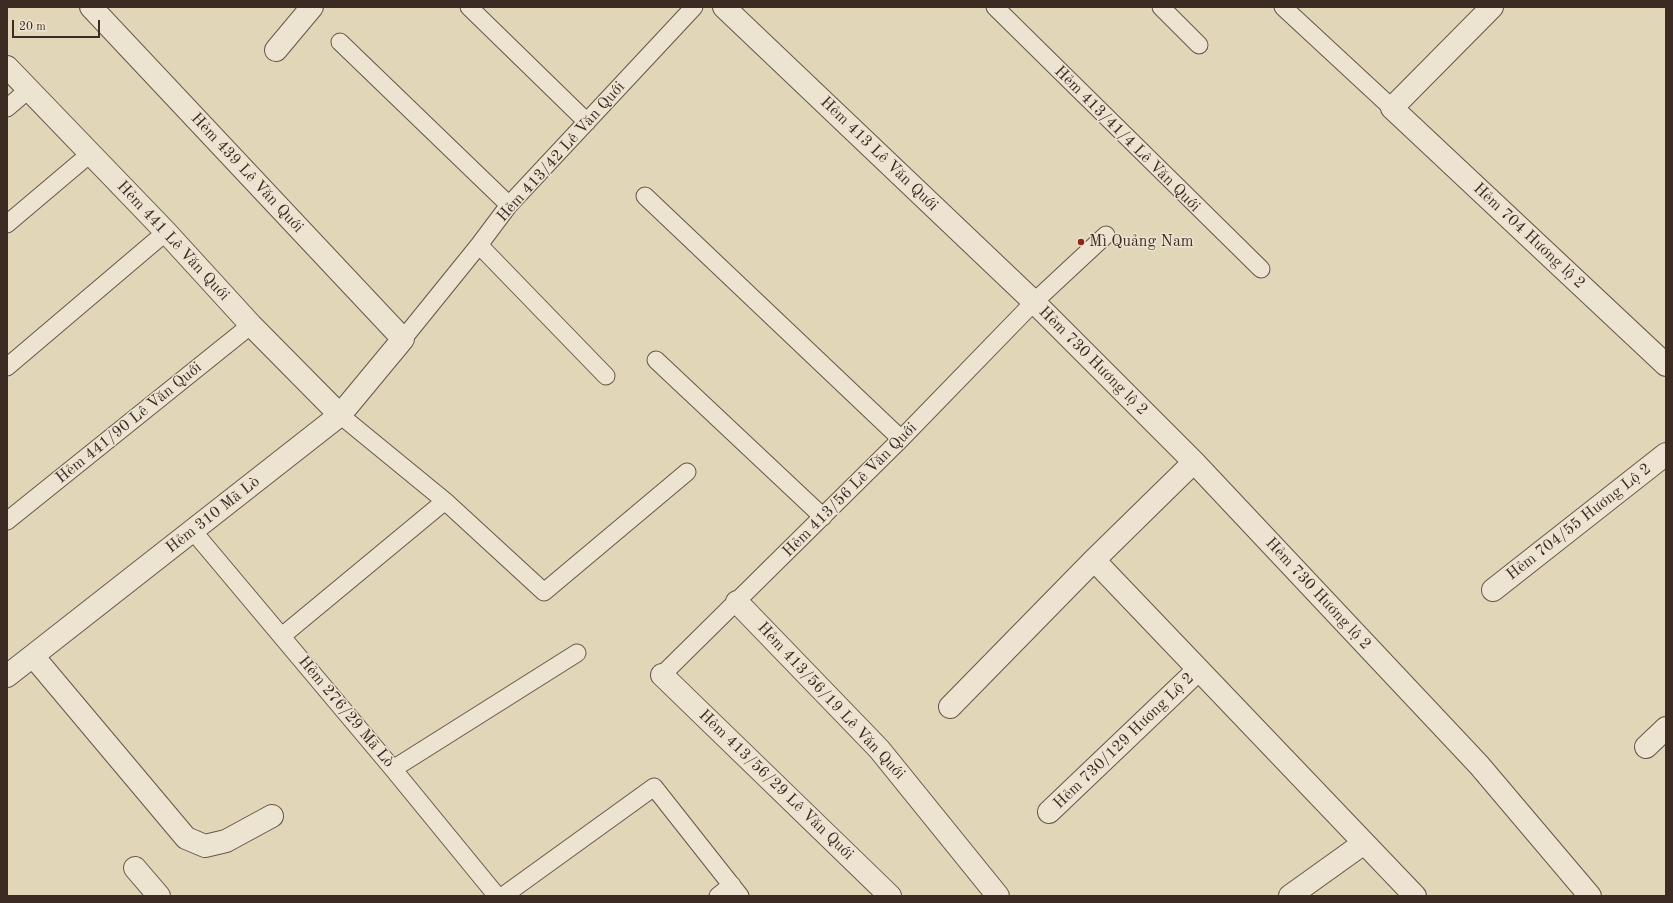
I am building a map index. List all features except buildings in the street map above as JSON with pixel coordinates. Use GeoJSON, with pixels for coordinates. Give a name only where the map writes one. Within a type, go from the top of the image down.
{"type":"FeatureCollection","features":[{"type":"Feature","properties":{"kind":"street","name":"Hẻm 439 Lê Văn Quới"},"geometry":{"type":"LineString","coordinates":[[91,7],[403,339]]}},
{"type":"Feature","properties":{"kind":"street"},"geometry":{"type":"LineString","coordinates":[[276,50],[312,7]]}},
{"type":"Feature","properties":{"kind":"street","name":"Hẻm 413 Lê Văn Quới"},"geometry":{"type":"LineString","coordinates":[[724,7],[1034,302]]}},
{"type":"Feature","properties":{"kind":"street"},"geometry":{"type":"LineString","coordinates":[[1392,108],[1492,7]]}},
{"type":"Feature","properties":{"kind":"street","name":"Hẻm 441 Lê Văn Quới"},"geometry":{"type":"LineString","coordinates":[[7,67],[166,232],[251,325],[340,415]]}},
{"type":"Feature","properties":{"kind":"street","name":"Hẻm 704 Hương lộ 2"},"geometry":{"type":"LineString","coordinates":[[1392,108],[1666,365]]}},
{"type":"Feature","properties":{"kind":"street","name":"Hẻm 730 Hương lộ 2"},"geometry":{"type":"LineString","coordinates":[[1034,302],[1194,462],[1480,765],[1590,896]]}},
{"type":"Feature","properties":{"kind":"street","name":"Hẻm 310 Mã Lò"},"geometry":{"type":"LineString","coordinates":[[7,676],[340,415],[403,339]]}},
{"type":"Feature","properties":{"kind":"street","name":"Hẻm 704/55 Hương Lộ 2"},"geometry":{"type":"LineString","coordinates":[[1493,590],[1666,454]]}},
{"type":"Feature","properties":{"kind":"street"},"geometry":{"type":"LineString","coordinates":[[950,707],[1094,560],[1194,462]]}},
{"type":"Feature","properties":{"kind":"street"},"geometry":{"type":"LineString","coordinates":[[1094,560],[1415,896]]}},
{"type":"Feature","properties":{"kind":"street","name":"Hẻm 413/56/19 Lê Văn Quới"},"geometry":{"type":"LineString","coordinates":[[737,602],[879,749],[998,896]]}},
{"type":"Feature","properties":{"kind":"street"},"geometry":{"type":"LineString","coordinates":[[33,656],[186,838],[205,846],[226,840],[272,816]]}},
{"type":"Feature","properties":{"kind":"street","name":"Hẻm 730/129 Hương Lộ 2"},"geometry":{"type":"LineString","coordinates":[[1050,812],[1198,670]]}},
{"type":"Feature","properties":{"kind":"street","name":"Hẻm 413/56/29 Lê Văn Quới"},"geometry":{"type":"LineString","coordinates":[[662,675],[890,896]]}},
{"type":"Feature","properties":{"kind":"street"},"geometry":{"type":"LineString","coordinates":[[1646,747],[1666,728]]}},
{"type":"Feature","properties":{"kind":"street"},"geometry":{"type":"LineString","coordinates":[[1290,896],[1364,844]]}},
{"type":"Feature","properties":{"kind":"street"},"geometry":{"type":"LineString","coordinates":[[136,868],[159,896]]}},
{"type":"Feature","properties":{"kind":"lane"},"geometry":{"type":"LineString","coordinates":[[469,7],[587,122]]}},
{"type":"Feature","properties":{"kind":"lane","name":"Hẻm 413/42 Lê Văn Quới"},"geometry":{"type":"LineString","coordinates":[[403,339],[479,245],[509,205],[694,7]]}},
{"type":"Feature","properties":{"kind":"lane","name":"Hẻm 413/41/4 Lê Văn Quới"},"geometry":{"type":"LineString","coordinates":[[995,7],[1260,270]]}},
{"type":"Feature","properties":{"kind":"lane"},"geometry":{"type":"LineString","coordinates":[[1162,7],[1199,45]]}},
{"type":"Feature","properties":{"kind":"lane"},"geometry":{"type":"LineString","coordinates":[[1283,7],[1392,108]]}},
{"type":"Feature","properties":{"kind":"lane"},"geometry":{"type":"LineString","coordinates":[[340,42],[509,205]]}},
{"type":"Feature","properties":{"kind":"lane"},"geometry":{"type":"LineString","coordinates":[[7,108],[28,90]]}},
{"type":"Feature","properties":{"kind":"lane"},"geometry":{"type":"LineString","coordinates":[[7,224],[91,153]]}},
{"type":"Feature","properties":{"kind":"lane"},"geometry":{"type":"LineString","coordinates":[[645,196],[901,439]]}},
{"type":"Feature","properties":{"kind":"lane"},"geometry":{"type":"LineString","coordinates":[[7,367],[166,232]]}},
{"type":"Feature","properties":{"kind":"lane","name":"Hẻm 413/56 Lê Văn Quới"},"geometry":{"type":"LineString","coordinates":[[662,675],[901,439],[1034,302],[1106,235]]}},
{"type":"Feature","properties":{"kind":"lane"},"geometry":{"type":"LineString","coordinates":[[479,245],[606,376]]}},
{"type":"Feature","properties":{"kind":"lane","name":"Hẻm 441/90 Lê Văn Quới"},"geometry":{"type":"LineString","coordinates":[[7,521],[251,325]]}},
{"type":"Feature","properties":{"kind":"lane"},"geometry":{"type":"LineString","coordinates":[[656,360],[823,516]]}},
{"type":"Feature","properties":{"kind":"lane"},"geometry":{"type":"LineString","coordinates":[[340,415],[445,501],[544,592],[686,472]]}},
{"type":"Feature","properties":{"kind":"lane"},"geometry":{"type":"LineString","coordinates":[[282,636],[445,501]]}},
{"type":"Feature","properties":{"kind":"lane","name":"Hẻm 276/29 Mã Lò"},"geometry":{"type":"LineString","coordinates":[[193,531],[393,769],[497,896]]}},
{"type":"Feature","properties":{"kind":"lane"},"geometry":{"type":"LineString","coordinates":[[393,769],[577,653]]}},
{"type":"Feature","properties":{"kind":"lane"},"geometry":{"type":"LineString","coordinates":[[503,896],[654,787],[736,891],[718,896]]}},
{"type":"Feature","properties":{"kind":"place","name":"Mì Quảng Nam"},"geometry":{"type":"Point","coordinates":[1081,242]}}]}
